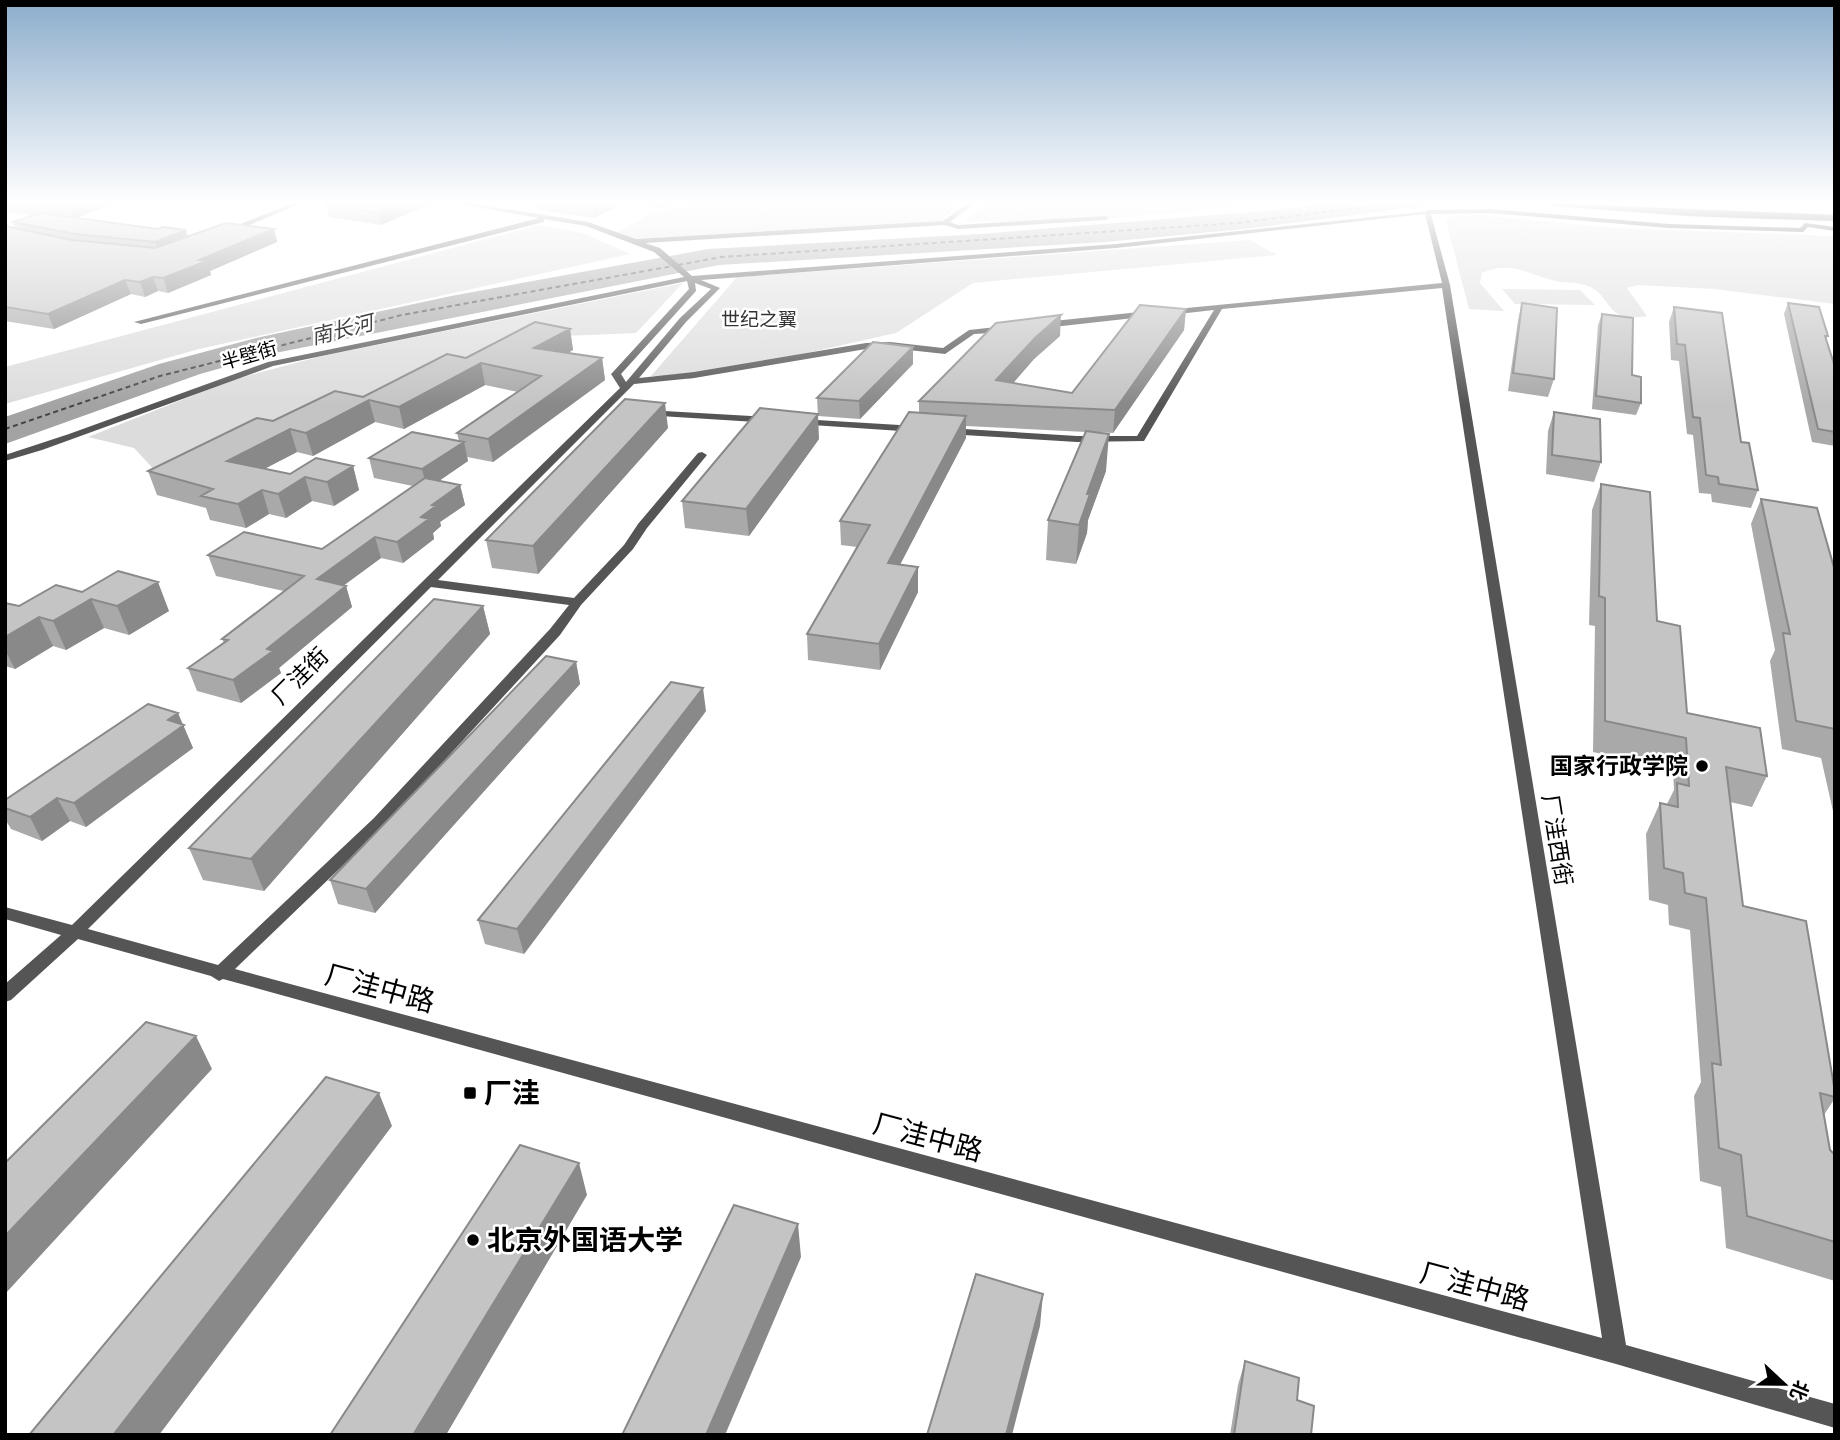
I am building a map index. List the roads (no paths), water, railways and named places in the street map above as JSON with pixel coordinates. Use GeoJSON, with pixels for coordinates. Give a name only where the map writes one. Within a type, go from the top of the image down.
{"type":"FeatureCollection","features":[{"type":"Feature","properties":{"kind":"street"},"geometry":{"type":"LineString","coordinates":[[138,322],[343,270]]}},
{"type":"Feature","properties":{"kind":"street"},"geometry":{"type":"LineString","coordinates":[[682,270],[688,275],[693,289],[616,374],[629,384],[866,346],[890,345],[944,351],[972,332],[1011,328]]}},
{"type":"Feature","properties":{"kind":"street","name":"半壁街"},"geometry":{"type":"LineString","coordinates":[[5,458],[271,363],[688,275],[758,270]]}},
{"type":"Feature","properties":{"kind":"street","name":"厂洼西街"},"geometry":{"type":"LineString","coordinates":[[1442,270],[1616,1353]]}},
{"type":"Feature","properties":{"kind":"street","name":"厂洼街"},"geometry":{"type":"LineString","coordinates":[[5,995],[73,934],[429,583],[610,410],[683,320],[716,288],[688,275]]}},
{"type":"Feature","properties":{"kind":"street"},"geometry":{"type":"LineString","coordinates":[[1037,326],[1446,285]]}},
{"type":"Feature","properties":{"kind":"street"},"geometry":{"type":"LineString","coordinates":[[937,431],[1077,439],[1139,439],[1219,307]]}},
{"type":"Feature","properties":{"kind":"street"},"geometry":{"type":"LineString","coordinates":[[631,412],[924,430]]}},
{"type":"Feature","properties":{"kind":"street"},"geometry":{"type":"LineString","coordinates":[[219,974],[379,822],[555,632],[577,602],[629,547],[642,526],[702,455]]}},
{"type":"Feature","properties":{"kind":"street"},"geometry":{"type":"LineString","coordinates":[[429,583],[577,602]]}},
{"type":"Feature","properties":{"kind":"street","name":"厂洼中路"},"geometry":{"type":"LineString","coordinates":[[5,914],[1616,1353],[1835,1416]]}},
{"type":"Feature","properties":{"kind":"water","name":"南长河"},"geometry":{"type":"Polygon","coordinates":[[[592,270],[693,270],[275,353],[200,374],[5,444],[5,417],[159,364],[256,338],[451,296],[592,270]]]}},
{"type":"Feature","properties":{"kind":"place","name":"国家行政学院"},"geometry":{"type":"Point","coordinates":[1702,766]}},
{"type":"Feature","properties":{"kind":"place","name":"厂洼"},"geometry":{"type":"Point","coordinates":[470,1093]}},
{"type":"Feature","properties":{"kind":"place","name":"北京外国语大学"},"geometry":{"type":"Point","coordinates":[473,1240]}},
{"type":"Feature","properties":{"kind":"park label","name":"世纪之翼"},"geometry":{"type":"Point","coordinates":[759,319]}}]}
